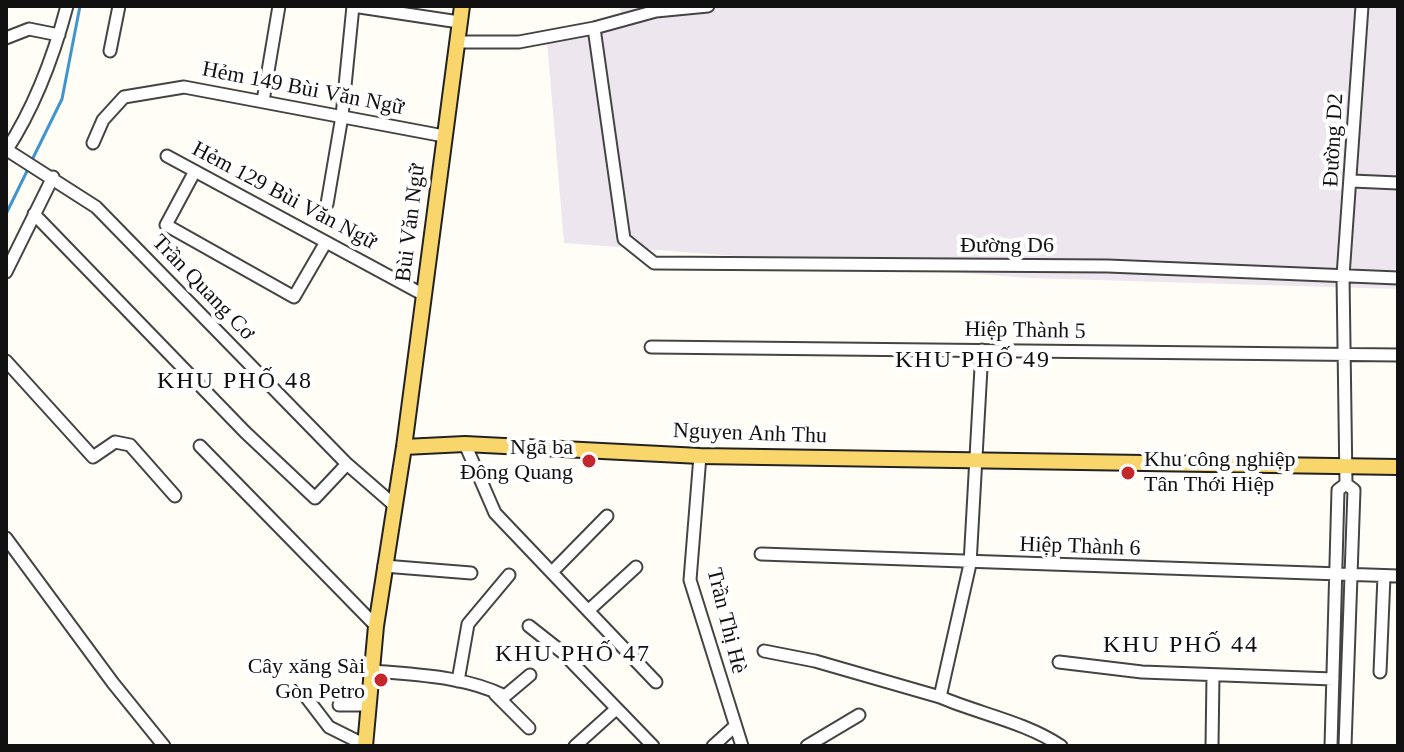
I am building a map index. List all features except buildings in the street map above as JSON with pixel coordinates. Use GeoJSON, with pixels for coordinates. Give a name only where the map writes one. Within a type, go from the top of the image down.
{"type":"FeatureCollection","features":[{"type":"Feature","properties":{"kind":"main road","name":"Bùi Văn Ngữ"},"geometry":{"type":"LineString","coordinates":[[404,447],[462,6]]}},
{"type":"Feature","properties":{"kind":"main road","name":"Nguyen Anh Thu"},"geometry":{"type":"LineString","coordinates":[[404,447],[465,444],[700,456],[1398,467]]}},
{"type":"Feature","properties":{"kind":"main road"},"geometry":{"type":"LineString","coordinates":[[365,746],[376,626],[404,447]]}},
{"type":"Feature","properties":{"kind":"street"},"geometry":{"type":"LineString","coordinates":[[9,152],[59,35],[67,6]]}},
{"type":"Feature","properties":{"kind":"street"},"geometry":{"type":"LineString","coordinates":[[110,51],[119,6]]}},
{"type":"Feature","properties":{"kind":"street"},"geometry":{"type":"LineString","coordinates":[[263,101],[279,6]]}},
{"type":"Feature","properties":{"kind":"street"},"geometry":{"type":"LineString","coordinates":[[327,204],[342,116],[353,6],[459,22]]}},
{"type":"Feature","properties":{"kind":"street"},"geometry":{"type":"LineString","coordinates":[[459,42],[519,42],[594,28],[656,11],[708,6]]}},
{"type":"Feature","properties":{"kind":"street","name":"Đường D2"},"geometry":{"type":"LineString","coordinates":[[1346,484],[1343,276],[1362,6]]}},
{"type":"Feature","properties":{"kind":"street","name":"Đường D6"},"geometry":{"type":"LineString","coordinates":[[594,28],[624,239],[654,263],[1108,266],[1398,278]]}},
{"type":"Feature","properties":{"kind":"street"},"geometry":{"type":"LineString","coordinates":[[6,38],[29,29],[59,35]]}},
{"type":"Feature","properties":{"kind":"street","name":"Hẻm 149 Bùi Văn Ngữ"},"geometry":{"type":"LineString","coordinates":[[93,143],[112,109],[124,97],[184,87],[444,136]]}},
{"type":"Feature","properties":{"kind":"street","name":"Trần Quang Cơ"},"geometry":{"type":"LineString","coordinates":[[9,152],[50,175],[96,207],[347,464],[393,504]]}},
{"type":"Feature","properties":{"kind":"street","name":"Hẻm 129 Bùi Văn Ngữ"},"geometry":{"type":"LineString","coordinates":[[167,156],[424,295]]}},
{"type":"Feature","properties":{"kind":"street"},"geometry":{"type":"LineString","coordinates":[[195,171],[166,225],[294,297],[326,242]]}},
{"type":"Feature","properties":{"kind":"street"},"geometry":{"type":"LineString","coordinates":[[6,272],[50,175]]}},
{"type":"Feature","properties":{"kind":"street"},"geometry":{"type":"LineString","coordinates":[[1352,181],[1398,183]]}},
{"type":"Feature","properties":{"kind":"street"},"geometry":{"type":"LineString","coordinates":[[34,214],[245,432],[315,498],[347,464]]}},
{"type":"Feature","properties":{"kind":"street","name":"Hiệp Thành 5"},"geometry":{"type":"LineString","coordinates":[[651,347],[1398,355]]}},
{"type":"Feature","properties":{"kind":"street"},"geometry":{"type":"LineString","coordinates":[[940,697],[970,564],[982,350]]}},
{"type":"Feature","properties":{"kind":"street"},"geometry":{"type":"LineString","coordinates":[[6,361],[93,457],[115,442],[130,445],[175,496]]}},
{"type":"Feature","properties":{"kind":"street"},"geometry":{"type":"LineString","coordinates":[[465,444],[495,513],[656,682]]}},
{"type":"Feature","properties":{"kind":"street"},"geometry":{"type":"LineString","coordinates":[[200,446],[376,626]]}},
{"type":"Feature","properties":{"kind":"street","name":"Trần Thị Hè"},"geometry":{"type":"LineString","coordinates":[[700,456],[690,580],[742,746]]}},
{"type":"Feature","properties":{"kind":"street"},"geometry":{"type":"LineString","coordinates":[[1331,746],[1338,490],[1346,484],[1354,490],[1345,746]]}},
{"type":"Feature","properties":{"kind":"street"},"geometry":{"type":"LineString","coordinates":[[552,572],[607,516]]}},
{"type":"Feature","properties":{"kind":"street"},"geometry":{"type":"LineString","coordinates":[[6,538],[113,683],[164,746]]}},
{"type":"Feature","properties":{"kind":"street","name":"Hiệp Thành 6"},"geometry":{"type":"LineString","coordinates":[[761,554],[970,564],[1398,576]]}},
{"type":"Feature","properties":{"kind":"street"},"geometry":{"type":"LineString","coordinates":[[384,566],[471,573]]}},
{"type":"Feature","properties":{"kind":"street"},"geometry":{"type":"LineString","coordinates":[[589,610],[636,567]]}},
{"type":"Feature","properties":{"kind":"street"},"geometry":{"type":"LineString","coordinates":[[458,681],[468,624],[509,575]]}},
{"type":"Feature","properties":{"kind":"street"},"geometry":{"type":"LineString","coordinates":[[1380,672],[1384,576]]}},
{"type":"Feature","properties":{"kind":"street"},"geometry":{"type":"LineString","coordinates":[[529,626],[562,652],[653,746]]}},
{"type":"Feature","properties":{"kind":"street"},"geometry":{"type":"LineString","coordinates":[[764,651],[815,661],[940,697],[977,713],[1040,732],[1061,746]]}},
{"type":"Feature","properties":{"kind":"street"},"geometry":{"type":"LineString","coordinates":[[1059,662],[1142,672],[1333,679]]}},
{"type":"Feature","properties":{"kind":"street"},"geometry":{"type":"LineString","coordinates":[[373,671],[458,681],[489,688],[505,696],[530,675]]}},
{"type":"Feature","properties":{"kind":"street"},"geometry":{"type":"LineString","coordinates":[[1212,746],[1213,675]]}},
{"type":"Feature","properties":{"kind":"street"},"geometry":{"type":"LineString","coordinates":[[489,688],[529,728]]}},
{"type":"Feature","properties":{"kind":"street"},"geometry":{"type":"LineString","coordinates":[[303,693],[329,727],[365,746]]}},
{"type":"Feature","properties":{"kind":"street"},"geometry":{"type":"LineString","coordinates":[[339,705],[369,705]]}},
{"type":"Feature","properties":{"kind":"street"},"geometry":{"type":"LineString","coordinates":[[575,746],[615,710]]}},
{"type":"Feature","properties":{"kind":"street"},"geometry":{"type":"LineString","coordinates":[[807,746],[859,715]]}},
{"type":"Feature","properties":{"kind":"street"},"geometry":{"type":"LineString","coordinates":[[713,746],[734,727]]}},
{"type":"Feature","properties":{"kind":"shaded area"},"geometry":{"type":"Polygon","coordinates":[[[620,6],[1398,6],[1398,289],[1029,278],[564,243],[547,41],[622,25],[620,6]]]}},
{"type":"Feature","properties":{"kind":"waterway"},"geometry":{"type":"LineString","coordinates":[[32,160],[62,99],[80,6]]}},
{"type":"Feature","properties":{"kind":"waterway"},"geometry":{"type":"LineString","coordinates":[[6,214],[29,167]]}},
{"type":"Feature","properties":{"kind":"place","name":"Ngã ba Đông Quang"},"geometry":{"type":"Point","coordinates":[589,461]}},
{"type":"Feature","properties":{"kind":"place","name":"Khu công nghiệp Tân Thới Hiệp"},"geometry":{"type":"Point","coordinates":[1128,473]}},
{"type":"Feature","properties":{"kind":"place","name":"Cây xăng Sài Gòn Petro"},"geometry":{"type":"Point","coordinates":[381,680]}},
{"type":"Feature","properties":{"kind":"district","name":"KHU PHỐ 49"},"geometry":{"type":"Point","coordinates":[973,361]}},
{"type":"Feature","properties":{"kind":"district","name":"KHU PHỐ 48"},"geometry":{"type":"Point","coordinates":[235,382]}},
{"type":"Feature","properties":{"kind":"district","name":"KHU PHỐ 44"},"geometry":{"type":"Point","coordinates":[1181,646]}},
{"type":"Feature","properties":{"kind":"district","name":"KHU PHỐ 47"},"geometry":{"type":"Point","coordinates":[573,655]}}]}
